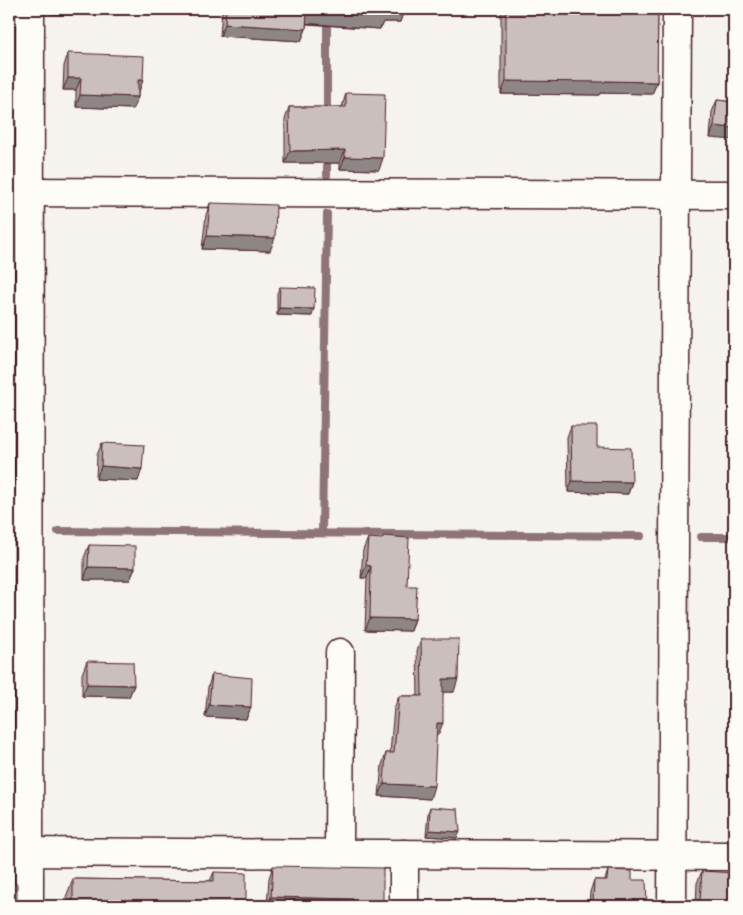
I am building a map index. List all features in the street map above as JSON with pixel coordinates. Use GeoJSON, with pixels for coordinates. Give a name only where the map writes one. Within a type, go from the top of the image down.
{"type":"FeatureCollection","features":[{"type":"Feature","properties":{"kind":"street"},"geometry":{"type":"LineString","coordinates":[[29,906],[19,852],[19,192],[30,9]]}},
{"type":"Feature","properties":{"kind":"street"},"geometry":{"type":"LineString","coordinates":[[672,906],[677,9]]}},
{"type":"Feature","properties":{"kind":"street"},"geometry":{"type":"LineString","coordinates":[[19,192],[734,195]]}},
{"type":"Feature","properties":{"kind":"street"},"geometry":{"type":"LineString","coordinates":[[339,853],[340,653]]}},
{"type":"Feature","properties":{"kind":"street"},"geometry":{"type":"LineString","coordinates":[[19,852],[734,856]]}},
{"type":"Feature","properties":{"kind":"street"},"geometry":{"type":"LineString","coordinates":[[404,854],[404,906]]}},
{"type":"Feature","properties":{"kind":"building"},"geometry":{"type":"Polygon","coordinates":[[[226,9],[385,9],[385,17],[307,11],[306,29],[225,24],[226,9]]]}},
{"type":"Feature","properties":{"kind":"building"},"geometry":{"type":"Polygon","coordinates":[[[506,9],[658,9],[657,82],[506,81],[506,9]]]}},
{"type":"Feature","properties":{"kind":"building"},"geometry":{"type":"Polygon","coordinates":[[[68,53],[144,56],[143,80],[138,80],[138,97],[80,95],[81,78],[68,78],[68,53]]]}},
{"type":"Feature","properties":{"kind":"building"},"geometry":{"type":"Polygon","coordinates":[[[346,93],[385,94],[383,158],[345,157],[345,150],[290,151],[289,107],[346,107],[346,93]]]}},
{"type":"Feature","properties":{"kind":"building"},"geometry":{"type":"Polygon","coordinates":[[[717,100],[734,102],[734,128],[714,126],[717,100]]]}},
{"type":"Feature","properties":{"kind":"building"},"geometry":{"type":"Polygon","coordinates":[[[210,203],[276,205],[275,238],[207,236],[210,203]]]}},
{"type":"Feature","properties":{"kind":"building"},"geometry":{"type":"Polygon","coordinates":[[[280,287],[315,288],[314,309],[279,308],[280,287]]]}},
{"type":"Feature","properties":{"kind":"building"},"geometry":{"type":"Polygon","coordinates":[[[9,363],[14,363],[10,398],[9,398],[9,363]]]}},
{"type":"Feature","properties":{"kind":"building"},"geometry":{"type":"Polygon","coordinates":[[[571,426],[597,426],[597,447],[631,448],[632,482],[572,481],[571,426]]]}},
{"type":"Feature","properties":{"kind":"building"},"geometry":{"type":"Polygon","coordinates":[[[102,443],[144,445],[142,469],[101,466],[102,443]]]}},
{"type":"Feature","properties":{"kind":"building"},"geometry":{"type":"Polygon","coordinates":[[[384,536],[409,538],[407,586],[417,586],[415,619],[370,618],[371,566],[366,565],[368,538],[382,539],[384,536]]]}},
{"type":"Feature","properties":{"kind":"building"},"geometry":{"type":"Polygon","coordinates":[[[89,545],[135,546],[135,568],[88,567],[89,545]]]}},
{"type":"Feature","properties":{"kind":"building"},"geometry":{"type":"Polygon","coordinates":[[[421,639],[459,639],[458,679],[443,679],[443,723],[437,723],[434,786],[384,784],[386,753],[394,753],[399,696],[422,696],[421,639]]]}},
{"type":"Feature","properties":{"kind":"building"},"geometry":{"type":"Polygon","coordinates":[[[87,661],[133,662],[134,685],[87,684],[87,661]]]}},
{"type":"Feature","properties":{"kind":"building"},"geometry":{"type":"Polygon","coordinates":[[[212,674],[252,678],[251,707],[209,705],[212,674]]]}},
{"type":"Feature","properties":{"kind":"building"},"geometry":{"type":"Polygon","coordinates":[[[430,807],[458,809],[460,832],[429,830],[430,807]]]}},
{"type":"Feature","properties":{"kind":"building"},"geometry":{"type":"Polygon","coordinates":[[[273,866],[383,868],[383,906],[352,906],[353,899],[271,897],[273,866]]]}},
{"type":"Feature","properties":{"kind":"building"},"geometry":{"type":"Polygon","coordinates":[[[608,870],[632,871],[632,880],[646,880],[647,906],[593,902],[594,880],[607,880],[608,870]]]}},
{"type":"Feature","properties":{"kind":"building"},"geometry":{"type":"Polygon","coordinates":[[[702,871],[734,873],[734,906],[722,906],[722,903],[700,902],[702,871]]]}},
{"type":"Feature","properties":{"kind":"building"},"geometry":{"type":"Polygon","coordinates":[[[214,872],[246,873],[246,906],[73,906],[73,879],[214,881],[214,872]]]}},
{"type":"Feature","properties":{"kind":"building"},"geometry":{"type":"Polygon","coordinates":[[[9,883],[17,884],[17,906],[9,906],[9,883]]]}},
{"type":"Feature","properties":{"kind":"waterway"},"geometry":{"type":"LineString","coordinates":[[327,9],[327,116]]}},
{"type":"Feature","properties":{"kind":"waterway"},"geometry":{"type":"LineString","coordinates":[[327,155],[327,175]]}},
{"type":"Feature","properties":{"kind":"waterway"},"geometry":{"type":"LineString","coordinates":[[322,533],[327,214]]}},
{"type":"Feature","properties":{"kind":"waterway"},"geometry":{"type":"LineString","coordinates":[[58,531],[641,536]]}},
{"type":"Feature","properties":{"kind":"waterway"},"geometry":{"type":"LineString","coordinates":[[701,537],[734,537]]}}]}
